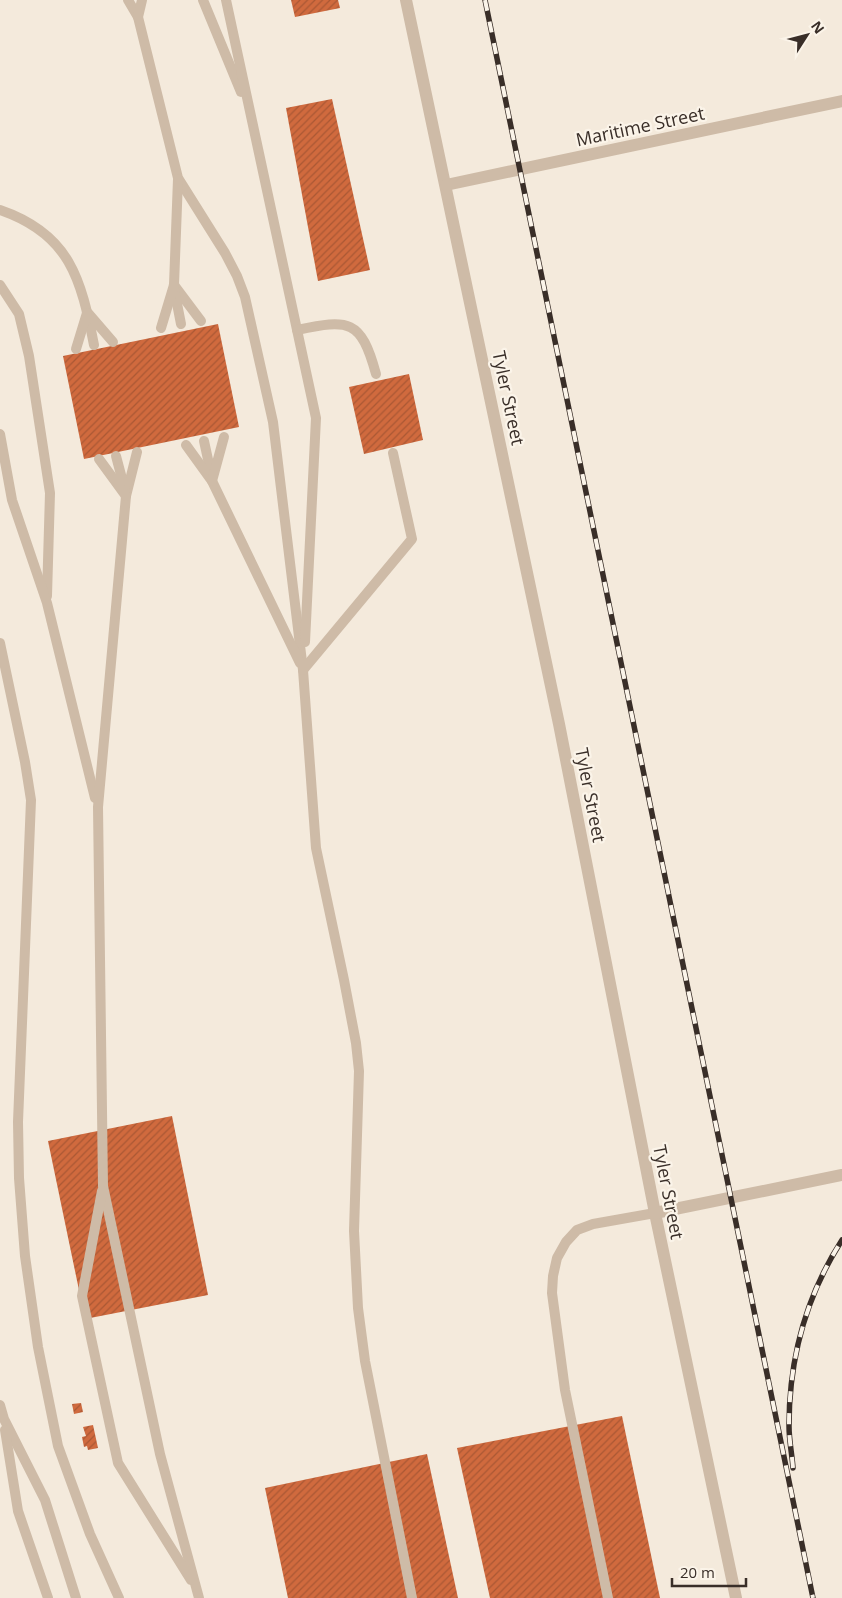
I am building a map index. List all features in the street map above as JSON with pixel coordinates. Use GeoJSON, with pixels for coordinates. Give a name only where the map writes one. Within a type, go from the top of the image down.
{"type":"FeatureCollection","features":[{"type":"Feature","properties":{"kind":"street","name":"Tyler Street"},"geometry":{"type":"LineString","coordinates":[[406,0],[559,724],[655,1213],[736,1598]]}},
{"type":"Feature","properties":{"kind":"street","name":"Maritime Street"},"geometry":{"type":"LineString","coordinates":[[446,185],[842,101]]}},
{"type":"Feature","properties":{"kind":"street"},"geometry":{"type":"LineString","coordinates":[[655,1213],[842,1175]]}},
{"type":"Feature","properties":{"kind":"lane"},"geometry":{"type":"LineString","coordinates":[[128,0],[138,17],[178,178],[174,285],[181,324]]}},
{"type":"Feature","properties":{"kind":"lane"},"geometry":{"type":"LineString","coordinates":[[138,17],[142,0]]}},
{"type":"Feature","properties":{"kind":"lane"},"geometry":{"type":"LineString","coordinates":[[202,0],[250,114]]}},
{"type":"Feature","properties":{"kind":"lane"},"geometry":{"type":"LineString","coordinates":[[226,0],[316,418],[304,670]]}},
{"type":"Feature","properties":{"kind":"lane"},"geometry":{"type":"LineString","coordinates":[[178,178],[237,276],[251,319],[273,422],[304,670],[316,848],[347,998],[359,1070],[354,1231],[358,1308],[375,1418],[412,1598]]}},
{"type":"Feature","properties":{"kind":"lane"},"geometry":{"type":"LineString","coordinates":[[0,210],[15,215],[39,228],[56,242],[67,257],[77,278],[88,312],[94,345]]}},
{"type":"Feature","properties":{"kind":"lane"},"geometry":{"type":"LineString","coordinates":[[0,285],[19,314],[24,328],[50,493],[47,603]]}},
{"type":"Feature","properties":{"kind":"lane"},"geometry":{"type":"LineString","coordinates":[[174,285],[201,321]]}},
{"type":"Feature","properties":{"kind":"lane"},"geometry":{"type":"LineString","coordinates":[[161,328],[174,285]]}},
{"type":"Feature","properties":{"kind":"lane"},"geometry":{"type":"LineString","coordinates":[[88,312],[113,342]]}},
{"type":"Feature","properties":{"kind":"lane"},"geometry":{"type":"LineString","coordinates":[[76,349],[88,312]]}},
{"type":"Feature","properties":{"kind":"lane"},"geometry":{"type":"LineString","coordinates":[[297,330],[338,323],[349,326],[364,339],[376,374]]}},
{"type":"Feature","properties":{"kind":"lane"},"geometry":{"type":"LineString","coordinates":[[0,434],[12,500],[47,603],[98,807]]}},
{"type":"Feature","properties":{"kind":"lane"},"geometry":{"type":"LineString","coordinates":[[212,481],[224,437]]}},
{"type":"Feature","properties":{"kind":"lane"},"geometry":{"type":"LineString","coordinates":[[204,441],[212,481]]}},
{"type":"Feature","properties":{"kind":"lane"},"geometry":{"type":"LineString","coordinates":[[186,445],[212,481],[304,670]]}},
{"type":"Feature","properties":{"kind":"lane"},"geometry":{"type":"LineString","coordinates":[[137,452],[126,496],[98,807],[103,1186],[160,1454],[198,1595]]}},
{"type":"Feature","properties":{"kind":"lane"},"geometry":{"type":"LineString","coordinates":[[304,670],[412,539],[393,453]]}},
{"type":"Feature","properties":{"kind":"lane"},"geometry":{"type":"LineString","coordinates":[[116,456],[126,496]]}},
{"type":"Feature","properties":{"kind":"lane"},"geometry":{"type":"LineString","coordinates":[[99,459],[126,496]]}},
{"type":"Feature","properties":{"kind":"lane"},"geometry":{"type":"LineString","coordinates":[[0,643],[25,762],[31,808],[18,1122],[20,1186],[28,1274],[42,1373],[58,1446],[87,1527],[119,1598]]}},
{"type":"Feature","properties":{"kind":"lane"},"geometry":{"type":"LineString","coordinates":[[103,1186],[82,1296],[118,1463],[198,1595]]}},
{"type":"Feature","properties":{"kind":"lane"},"geometry":{"type":"LineString","coordinates":[[608,1598],[565,1390],[552,1293],[553,1276],[557,1258],[566,1242],[577,1230],[594,1224],[655,1213]]}},
{"type":"Feature","properties":{"kind":"lane"},"geometry":{"type":"LineString","coordinates":[[0,1405],[4,1419],[18,1510],[48,1598]]}},
{"type":"Feature","properties":{"kind":"lane"},"geometry":{"type":"LineString","coordinates":[[4,1419],[45,1500],[76,1598]]}},
{"type":"Feature","properties":{"kind":"building"},"geometry":{"type":"Polygon","coordinates":[[[291,0],[338,0],[340,8],[295,17],[291,0]]]}},
{"type":"Feature","properties":{"kind":"building"},"geometry":{"type":"Polygon","coordinates":[[[332,99],[370,270],[318,281],[286,108],[332,99]]]}},
{"type":"Feature","properties":{"kind":"building"},"geometry":{"type":"Polygon","coordinates":[[[218,324],[239,427],[84,459],[63,356],[218,324]]]}},
{"type":"Feature","properties":{"kind":"building"},"geometry":{"type":"Polygon","coordinates":[[[409,374],[423,440],[364,454],[349,387],[409,374]]]}},
{"type":"Feature","properties":{"kind":"building"},"geometry":{"type":"Polygon","coordinates":[[[172,1116],[208,1295],[85,1319],[48,1141],[172,1116]]]}},
{"type":"Feature","properties":{"kind":"building"},"geometry":{"type":"Polygon","coordinates":[[[81,1403],[83,1412],[74,1414],[72,1404],[81,1403]]]}},
{"type":"Feature","properties":{"kind":"building"},"geometry":{"type":"Polygon","coordinates":[[[622,1416],[660,1598],[490,1598],[457,1448],[622,1416]]]}},
{"type":"Feature","properties":{"kind":"building"},"geometry":{"type":"Polygon","coordinates":[[[93,1425],[98,1448],[88,1450],[87,1446],[84,1447],[82,1437],[86,1436],[83,1427],[93,1425]]]}},
{"type":"Feature","properties":{"kind":"building"},"geometry":{"type":"Polygon","coordinates":[[[427,1454],[458,1598],[288,1598],[265,1488],[427,1454]]]}},
{"type":"Feature","properties":{"kind":"railway"},"geometry":{"type":"LineString","coordinates":[[485,0],[813,1598]]}},
{"type":"Feature","properties":{"kind":"railway"},"geometry":{"type":"LineString","coordinates":[[793,1468],[789,1426],[792,1377],[796,1353],[809,1306],[829,1261],[842,1240]]}}]}
